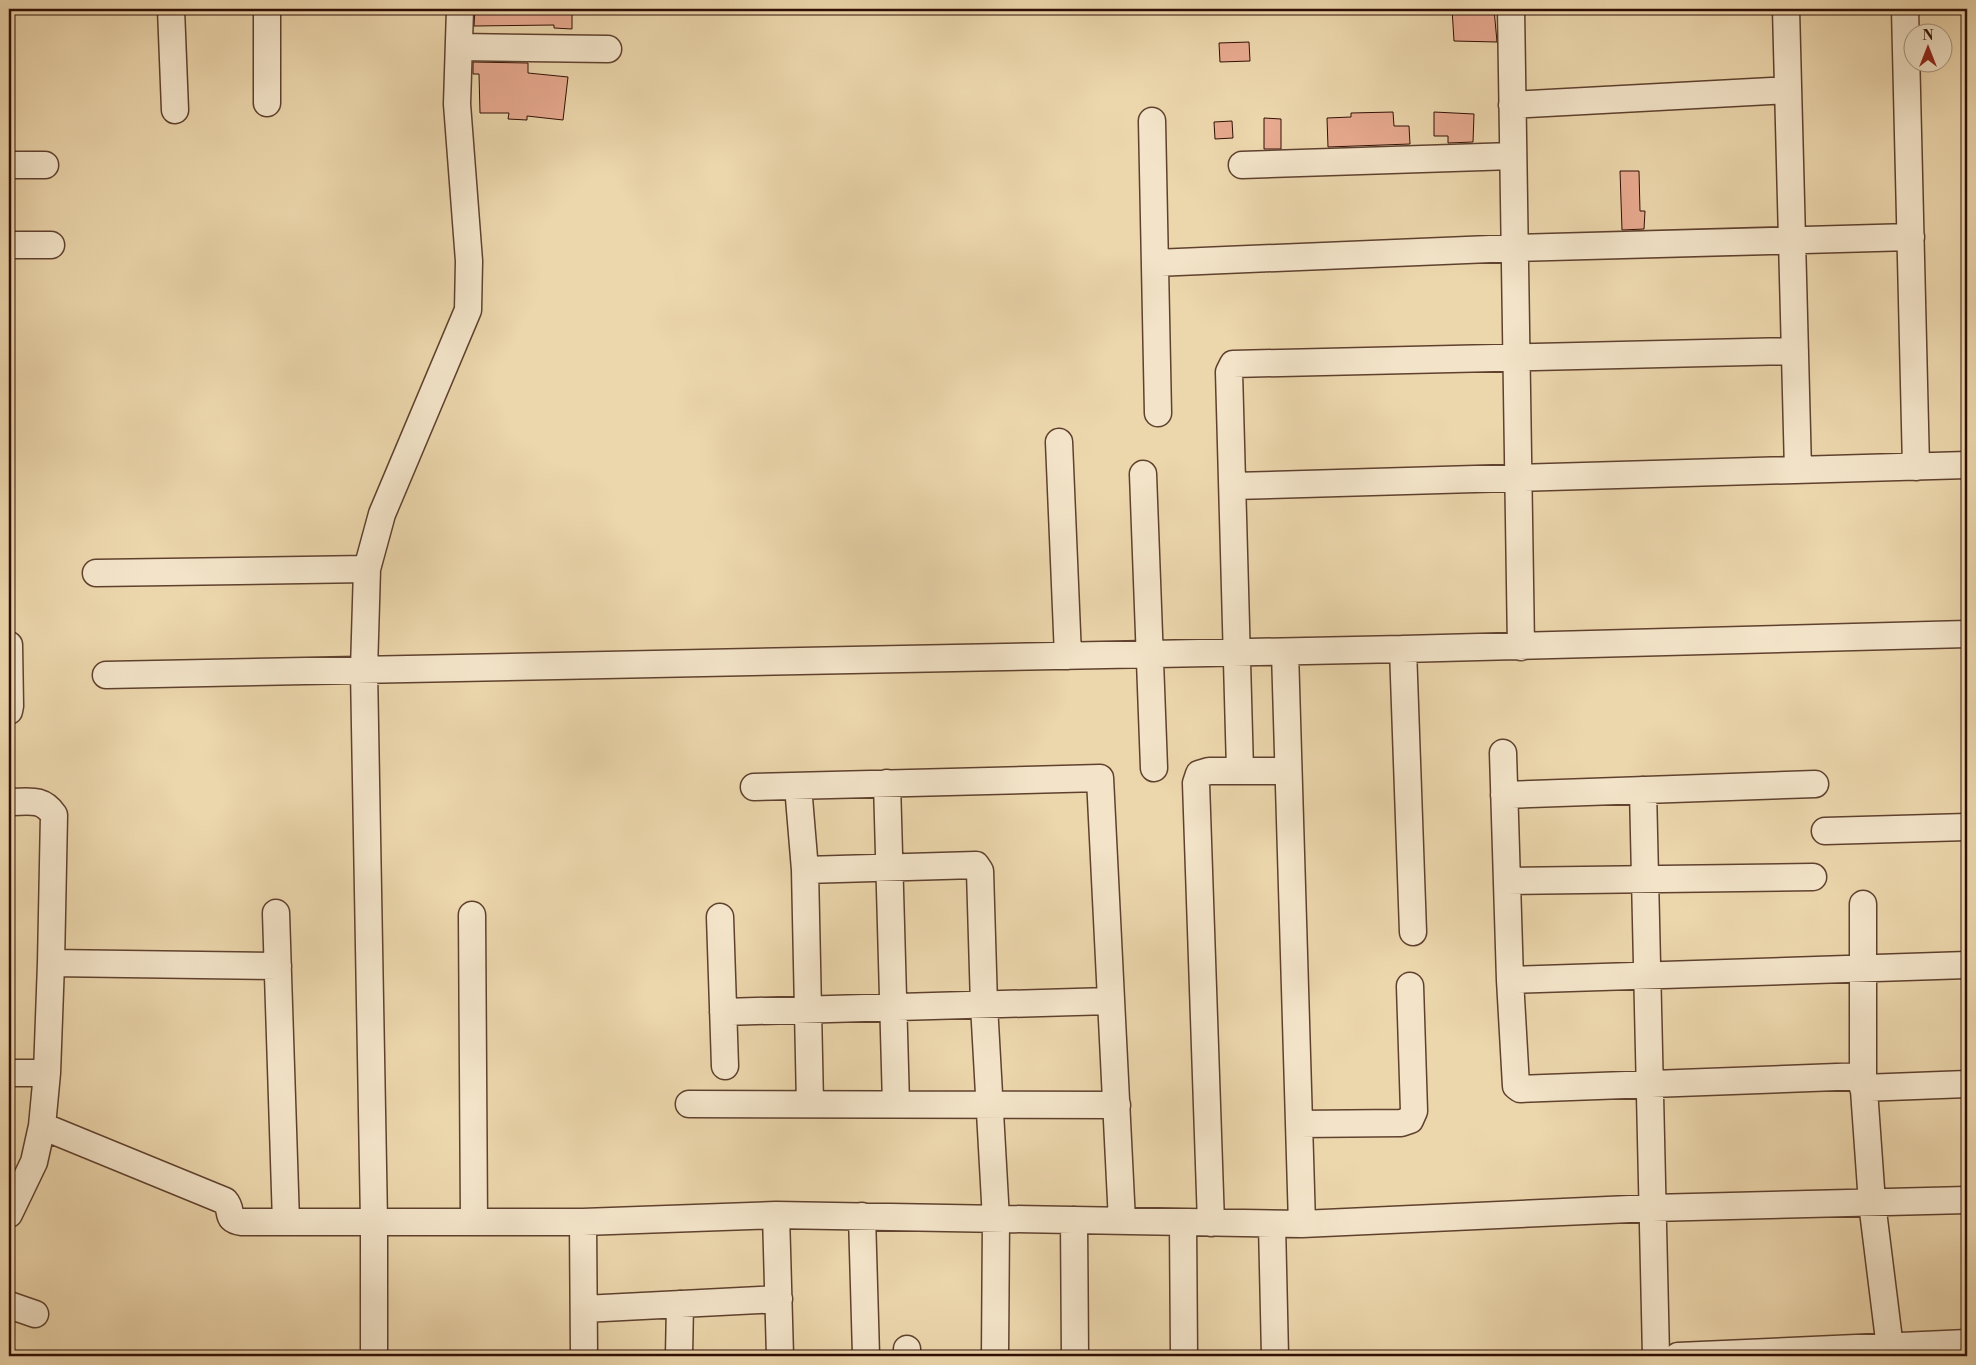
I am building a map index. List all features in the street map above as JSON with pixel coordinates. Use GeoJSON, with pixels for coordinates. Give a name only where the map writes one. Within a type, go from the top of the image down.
{"type":"FeatureCollection","features":[{"type":"Feature","properties":{"kind":"street"},"geometry":{"type":"LineString","coordinates":[[171,9],[175,110]]}},
{"type":"Feature","properties":{"kind":"street"},"geometry":{"type":"LineString","coordinates":[[266,9],[267,104]]}},
{"type":"Feature","properties":{"kind":"street"},"geometry":{"type":"LineString","coordinates":[[374,1356],[374,1222],[364,670],[367,569],[382,514],[468,310],[469,261],[458,104],[460,9]]}},
{"type":"Feature","properties":{"kind":"street"},"geometry":{"type":"LineString","coordinates":[[1511,9],[1521,647]]}},
{"type":"Feature","properties":{"kind":"street"},"geometry":{"type":"LineString","coordinates":[[1786,9],[1798,470]]}},
{"type":"Feature","properties":{"kind":"street"},"geometry":{"type":"LineString","coordinates":[[1905,9],[1916,467]]}},
{"type":"Feature","properties":{"kind":"street"},"geometry":{"type":"LineString","coordinates":[[459,47],[608,49]]}},
{"type":"Feature","properties":{"kind":"street"},"geometry":{"type":"LineString","coordinates":[[1512,105],[1788,90]]}},
{"type":"Feature","properties":{"kind":"street"},"geometry":{"type":"LineString","coordinates":[[1152,121],[1158,413]]}},
{"type":"Feature","properties":{"kind":"street"},"geometry":{"type":"LineString","coordinates":[[1242,165],[1513,156]]}},
{"type":"Feature","properties":{"kind":"street"},"geometry":{"type":"LineString","coordinates":[[9,165],[45,166]]}},
{"type":"Feature","properties":{"kind":"street"},"geometry":{"type":"LineString","coordinates":[[1155,263],[1514,248],[1911,237]]}},
{"type":"Feature","properties":{"kind":"street"},"geometry":{"type":"LineString","coordinates":[[9,245],[51,245]]}},
{"type":"Feature","properties":{"kind":"street"},"geometry":{"type":"LineString","coordinates":[[1240,770],[1229,372],[1233,364],[1795,351]]}},
{"type":"Feature","properties":{"kind":"street"},"geometry":{"type":"LineString","coordinates":[[1059,442],[1068,656]]}},
{"type":"Feature","properties":{"kind":"street"},"geometry":{"type":"LineString","coordinates":[[1233,486],[1967,465]]}},
{"type":"Feature","properties":{"kind":"street"},"geometry":{"type":"LineString","coordinates":[[1143,474],[1154,768]]}},
{"type":"Feature","properties":{"kind":"street"},"geometry":{"type":"LineString","coordinates":[[96,573],[367,569]]}},
{"type":"Feature","properties":{"kind":"street"},"geometry":{"type":"LineString","coordinates":[[106,675],[1521,647],[1967,634]]}},
{"type":"Feature","properties":{"kind":"street"},"geometry":{"type":"LineString","coordinates":[[9,645],[9,711]]}},
{"type":"Feature","properties":{"kind":"street"},"geometry":{"type":"LineString","coordinates":[[1403,649],[1413,932]]}},
{"type":"Feature","properties":{"kind":"street"},"geometry":{"type":"LineString","coordinates":[[1285,652],[1302,1224]]}},
{"type":"Feature","properties":{"kind":"street"},"geometry":{"type":"LineString","coordinates":[[1503,753],[1510,980],[1515,1078],[1516,1086],[1520,1090],[1649,1084],[1863,1082],[1967,1084]]}},
{"type":"Feature","properties":{"kind":"street"},"geometry":{"type":"LineString","coordinates":[[1212,1223],[1196,783],[1199,774],[1209,771],[1288,771]]}},
{"type":"Feature","properties":{"kind":"street"},"geometry":{"type":"LineString","coordinates":[[754,788],[1100,778],[1122,1221]]}},
{"type":"Feature","properties":{"kind":"street"},"geometry":{"type":"LineString","coordinates":[[887,783],[896,1104]]}},
{"type":"Feature","properties":{"kind":"street"},"geometry":{"type":"LineString","coordinates":[[1504,795],[1815,784]]}},
{"type":"Feature","properties":{"kind":"street"},"geometry":{"type":"LineString","coordinates":[[798,786],[805,870],[810,1104]]}},
{"type":"Feature","properties":{"kind":"street"},"geometry":{"type":"LineString","coordinates":[[1643,790],[1656,1356]]}},
{"type":"Feature","properties":{"kind":"street"},"geometry":{"type":"LineString","coordinates":[[9,802],[41,802],[54,815],[47,1073],[42,1126],[34,1162],[9,1214]]}},
{"type":"Feature","properties":{"kind":"street"},"geometry":{"type":"LineString","coordinates":[[1825,831],[1967,827]]}},
{"type":"Feature","properties":{"kind":"street"},"geometry":{"type":"LineString","coordinates":[[805,870],[976,865],[980,871],[984,1005],[996,1219],[995,1356]]}},
{"type":"Feature","properties":{"kind":"street"},"geometry":{"type":"LineString","coordinates":[[1507,881],[1813,877]]}},
{"type":"Feature","properties":{"kind":"street"},"geometry":{"type":"LineString","coordinates":[[1863,904],[1863,1082],[1872,1203],[1890,1352]]}},
{"type":"Feature","properties":{"kind":"street"},"geometry":{"type":"LineString","coordinates":[[276,913],[286,1222]]}},
{"type":"Feature","properties":{"kind":"street"},"geometry":{"type":"LineString","coordinates":[[472,915],[474,1222]]}},
{"type":"Feature","properties":{"kind":"street"},"geometry":{"type":"LineString","coordinates":[[720,917],[724,1066]]}},
{"type":"Feature","properties":{"kind":"street"},"geometry":{"type":"LineString","coordinates":[[51,963],[278,966]]}},
{"type":"Feature","properties":{"kind":"street"},"geometry":{"type":"LineString","coordinates":[[1510,980],[1967,965]]}},
{"type":"Feature","properties":{"kind":"street"},"geometry":{"type":"LineString","coordinates":[[1299,1124],[1401,1123],[1410,1120],[1414,1111],[1410,986]]}},
{"type":"Feature","properties":{"kind":"street"},"geometry":{"type":"LineString","coordinates":[[723,1012],[1110,1001]]}},
{"type":"Feature","properties":{"kind":"street"},"geometry":{"type":"LineString","coordinates":[[9,1073],[47,1073]]}},
{"type":"Feature","properties":{"kind":"street"},"geometry":{"type":"LineString","coordinates":[[689,1104],[1117,1105]]}},
{"type":"Feature","properties":{"kind":"street"},"geometry":{"type":"LineString","coordinates":[[42,1126],[225,1201],[232,1219],[242,1222],[583,1222],[776,1215],[1302,1224],[1652,1208],[1967,1200]]}},
{"type":"Feature","properties":{"kind":"street"},"geometry":{"type":"LineString","coordinates":[[776,1215],[780,1356]]}},
{"type":"Feature","properties":{"kind":"street"},"geometry":{"type":"LineString","coordinates":[[862,1216],[866,1356]]}},
{"type":"Feature","properties":{"kind":"street"},"geometry":{"type":"LineString","coordinates":[[1074,1220],[1075,1356]]}},
{"type":"Feature","properties":{"kind":"street"},"geometry":{"type":"LineString","coordinates":[[583,1222],[584,1356]]}},
{"type":"Feature","properties":{"kind":"street"},"geometry":{"type":"LineString","coordinates":[[1183,1222],[1184,1356]]}},
{"type":"Feature","properties":{"kind":"street"},"geometry":{"type":"LineString","coordinates":[[1272,1224],[1275,1356]]}},
{"type":"Feature","properties":{"kind":"street"},"geometry":{"type":"LineString","coordinates":[[584,1309],[779,1299]]}},
{"type":"Feature","properties":{"kind":"street"},"geometry":{"type":"LineString","coordinates":[[679,1356],[680,1304]]}},
{"type":"Feature","properties":{"kind":"street"},"geometry":{"type":"LineString","coordinates":[[9,1305],[36,1314]]}},
{"type":"Feature","properties":{"kind":"street"},"geometry":{"type":"LineString","coordinates":[[1678,1356],[1890,1352],[1967,1343]]}},
{"type":"Feature","properties":{"kind":"building"},"geometry":{"type":"Polygon","coordinates":[[[475,9],[572,10],[572,29],[554,28],[554,25],[474,26],[475,9]]]}},
{"type":"Feature","properties":{"kind":"building"},"geometry":{"type":"Polygon","coordinates":[[[1452,9],[1494,9],[1497,42],[1454,41],[1452,9]]]}},
{"type":"Feature","properties":{"kind":"building"},"geometry":{"type":"Polygon","coordinates":[[[1249,42],[1250,61],[1220,62],[1219,43],[1249,42]]]}},
{"type":"Feature","properties":{"kind":"building"},"geometry":{"type":"Polygon","coordinates":[[[473,62],[528,63],[528,73],[568,77],[563,120],[527,116],[527,120],[508,119],[509,113],[480,113],[479,74],[473,74],[473,62]]]}},
{"type":"Feature","properties":{"kind":"building"},"geometry":{"type":"Polygon","coordinates":[[[1393,112],[1394,126],[1409,126],[1410,144],[1328,147],[1327,118],[1351,117],[1351,113],[1393,112]]]}},
{"type":"Feature","properties":{"kind":"building"},"geometry":{"type":"Polygon","coordinates":[[[1434,112],[1474,114],[1473,142],[1448,143],[1448,136],[1434,136],[1434,112]]]}},
{"type":"Feature","properties":{"kind":"building"},"geometry":{"type":"Polygon","coordinates":[[[1264,118],[1281,119],[1281,149],[1264,149],[1264,118]]]}},
{"type":"Feature","properties":{"kind":"building"},"geometry":{"type":"Polygon","coordinates":[[[1232,121],[1233,138],[1215,139],[1214,122],[1232,121]]]}},
{"type":"Feature","properties":{"kind":"building"},"geometry":{"type":"Polygon","coordinates":[[[1620,171],[1639,171],[1640,211],[1645,211],[1644,229],[1622,230],[1620,171]]]}}]}
